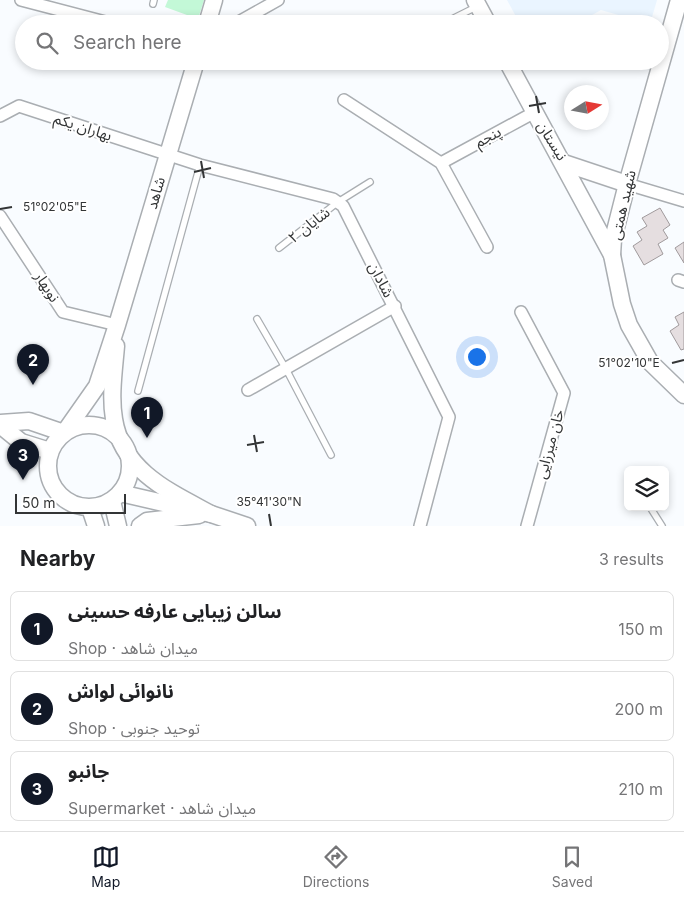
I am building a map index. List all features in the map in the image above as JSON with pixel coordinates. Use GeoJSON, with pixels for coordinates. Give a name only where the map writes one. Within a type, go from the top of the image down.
{"type":"FeatureCollection","features":[{"type":"Feature","properties":{"kind":"street"},"geometry":{"type":"LineString","coordinates":[[21,0],[78,15]]}},
{"type":"Feature","properties":{"kind":"street"},"geometry":{"type":"LineString","coordinates":[[210,15],[214,0]]}},
{"type":"Feature","properties":{"kind":"street"},"geometry":{"type":"LineString","coordinates":[[251,15],[278,0]]}},
{"type":"Feature","properties":{"kind":"street","name":"شهید همتی"},"geometry":{"type":"LineString","coordinates":[[669,35],[679,0]]}},
{"type":"Feature","properties":{"kind":"street"},"geometry":{"type":"LineString","coordinates":[[477,3],[483,15]]}},
{"type":"Feature","properties":{"kind":"street","name":"شاهد"},"geometry":{"type":"LineString","coordinates":[[118,325],[193,70]]}},
{"type":"Feature","properties":{"kind":"street","name":"نيستان"},"geometry":{"type":"LineString","coordinates":[[513,70],[564,163],[627,184]]}},
{"type":"Feature","properties":{"kind":"street","name":"شهید همتی"},"geometry":{"type":"LineString","coordinates":[[659,70],[627,184],[612,255],[622,304],[629,326],[650,362],[684,395]]}},
{"type":"Feature","properties":{"kind":"street"},"geometry":{"type":"LineString","coordinates":[[344,100],[441,162],[487,247]]}},
{"type":"Feature","properties":{"kind":"street","name":"بهاران یکم"},"geometry":{"type":"LineString","coordinates":[[0,116],[19,106],[168,154]]}},
{"type":"Feature","properties":{"kind":"street","name":"پنجم"},"geometry":{"type":"LineString","coordinates":[[441,162],[535,112]]}},
{"type":"Feature","properties":{"kind":"street"},"geometry":{"type":"LineString","coordinates":[[168,154],[200,165],[338,202]]}},
{"type":"Feature","properties":{"kind":"street"},"geometry":{"type":"LineString","coordinates":[[564,163],[612,255]]}},
{"type":"Feature","properties":{"kind":"street"},"geometry":{"type":"LineString","coordinates":[[627,184],[684,201]]}},
{"type":"Feature","properties":{"kind":"street","name":"شادان"},"geometry":{"type":"LineString","coordinates":[[338,202],[343,206],[395,306],[449,417],[420,526]]}},
{"type":"Feature","properties":{"kind":"street","name":"نوبهار"},"geometry":{"type":"LineString","coordinates":[[0,216],[63,312],[118,325]]}},
{"type":"Feature","properties":{"kind":"street"},"geometry":{"type":"LineString","coordinates":[[248,390],[395,306]]}},
{"type":"Feature","properties":{"kind":"street","name":"خان میرزایی"},"geometry":{"type":"LineString","coordinates":[[521,312],[564,393],[528,526]]}},
{"type":"Feature","properties":{"kind":"street"},"geometry":{"type":"LineString","coordinates":[[118,325],[96,386],[50,451],[48,464],[49,478],[55,490],[64,499],[76,506],[90,508],[116,497],[127,483],[130,460]]}},
{"type":"Feature","properties":{"kind":"street"},"geometry":{"type":"LineString","coordinates":[[118,325],[112,391],[114,420],[130,460],[151,480],[211,514]]}},
{"type":"Feature","properties":{"kind":"street"},"geometry":{"type":"LineString","coordinates":[[0,424],[29,421],[64,433],[77,427],[90,425],[104,428],[116,435],[122,443]]}},
{"type":"Feature","properties":{"kind":"street"},"geometry":{"type":"LineString","coordinates":[[0,424],[22,442],[50,451]]}},
{"type":"Feature","properties":{"kind":"street"},"geometry":{"type":"LineString","coordinates":[[116,497],[211,514],[247,526]]}},
{"type":"Feature","properties":{"kind":"street"},"geometry":{"type":"LineString","coordinates":[[116,497],[118,526]]}},
{"type":"Feature","properties":{"kind":"street"},"geometry":{"type":"LineString","coordinates":[[90,508],[96,526]]}},
{"type":"Feature","properties":{"kind":"street"},"geometry":{"type":"LineString","coordinates":[[140,526],[147,522],[211,514]]}},
{"type":"Feature","properties":{"kind":"lane"},"geometry":{"type":"LineString","coordinates":[[457,15],[477,3]]}},
{"type":"Feature","properties":{"kind":"lane"},"geometry":{"type":"LineString","coordinates":[[138,391],[200,165]]}},
{"type":"Feature","properties":{"kind":"lane","name":"شایان ۲"},"geometry":{"type":"LineString","coordinates":[[279,248],[338,202],[370,182]]}},
{"type":"Feature","properties":{"kind":"lane"},"geometry":{"type":"LineString","coordinates":[[257,320],[286,369],[331,455]]}},
{"type":"Feature","properties":{"kind":"lane"},"geometry":{"type":"LineString","coordinates":[[653,511],[662,526]]}},
{"type":"Feature","properties":{"kind":"shaded area"},"geometry":{"type":"Polygon","coordinates":[[[507,0],[657,0],[653,15],[618,15],[601,10],[592,15],[515,15],[507,0]]]}},
{"type":"Feature","properties":{"kind":"green space"},"geometry":{"type":"Polygon","coordinates":[[[168,0],[204,0],[199,15],[187,15],[165,7],[168,0]]]}},
{"type":"Feature","properties":{"kind":"building"},"geometry":{"type":"Polygon","coordinates":[[[660,208],[670,225],[663,230],[668,238],[658,244],[663,254],[644,265],[633,246],[642,240],[637,232],[647,226],[642,218],[660,208]]]}},
{"type":"Feature","properties":{"kind":"building"},"geometry":{"type":"Polygon","coordinates":[[[684,242],[684,263],[675,248],[684,242]]]}},
{"type":"Feature","properties":{"kind":"building"},"geometry":{"type":"Polygon","coordinates":[[[684,312],[684,349],[681,350],[670,331],[679,325],[675,317],[684,312]]]}},
{"type":"Feature","properties":{"kind":"place","name":"نانوائی لواش"},"geometry":{"type":"Point","coordinates":[33,385]}},
{"type":"Feature","properties":{"kind":"place","name":"سالن زیبایی عارفه حسینی"},"geometry":{"type":"Point","coordinates":[147,438]}},
{"type":"Feature","properties":{"kind":"place","name":"جانبو"},"geometry":{"type":"Point","coordinates":[23,480]}}]}
